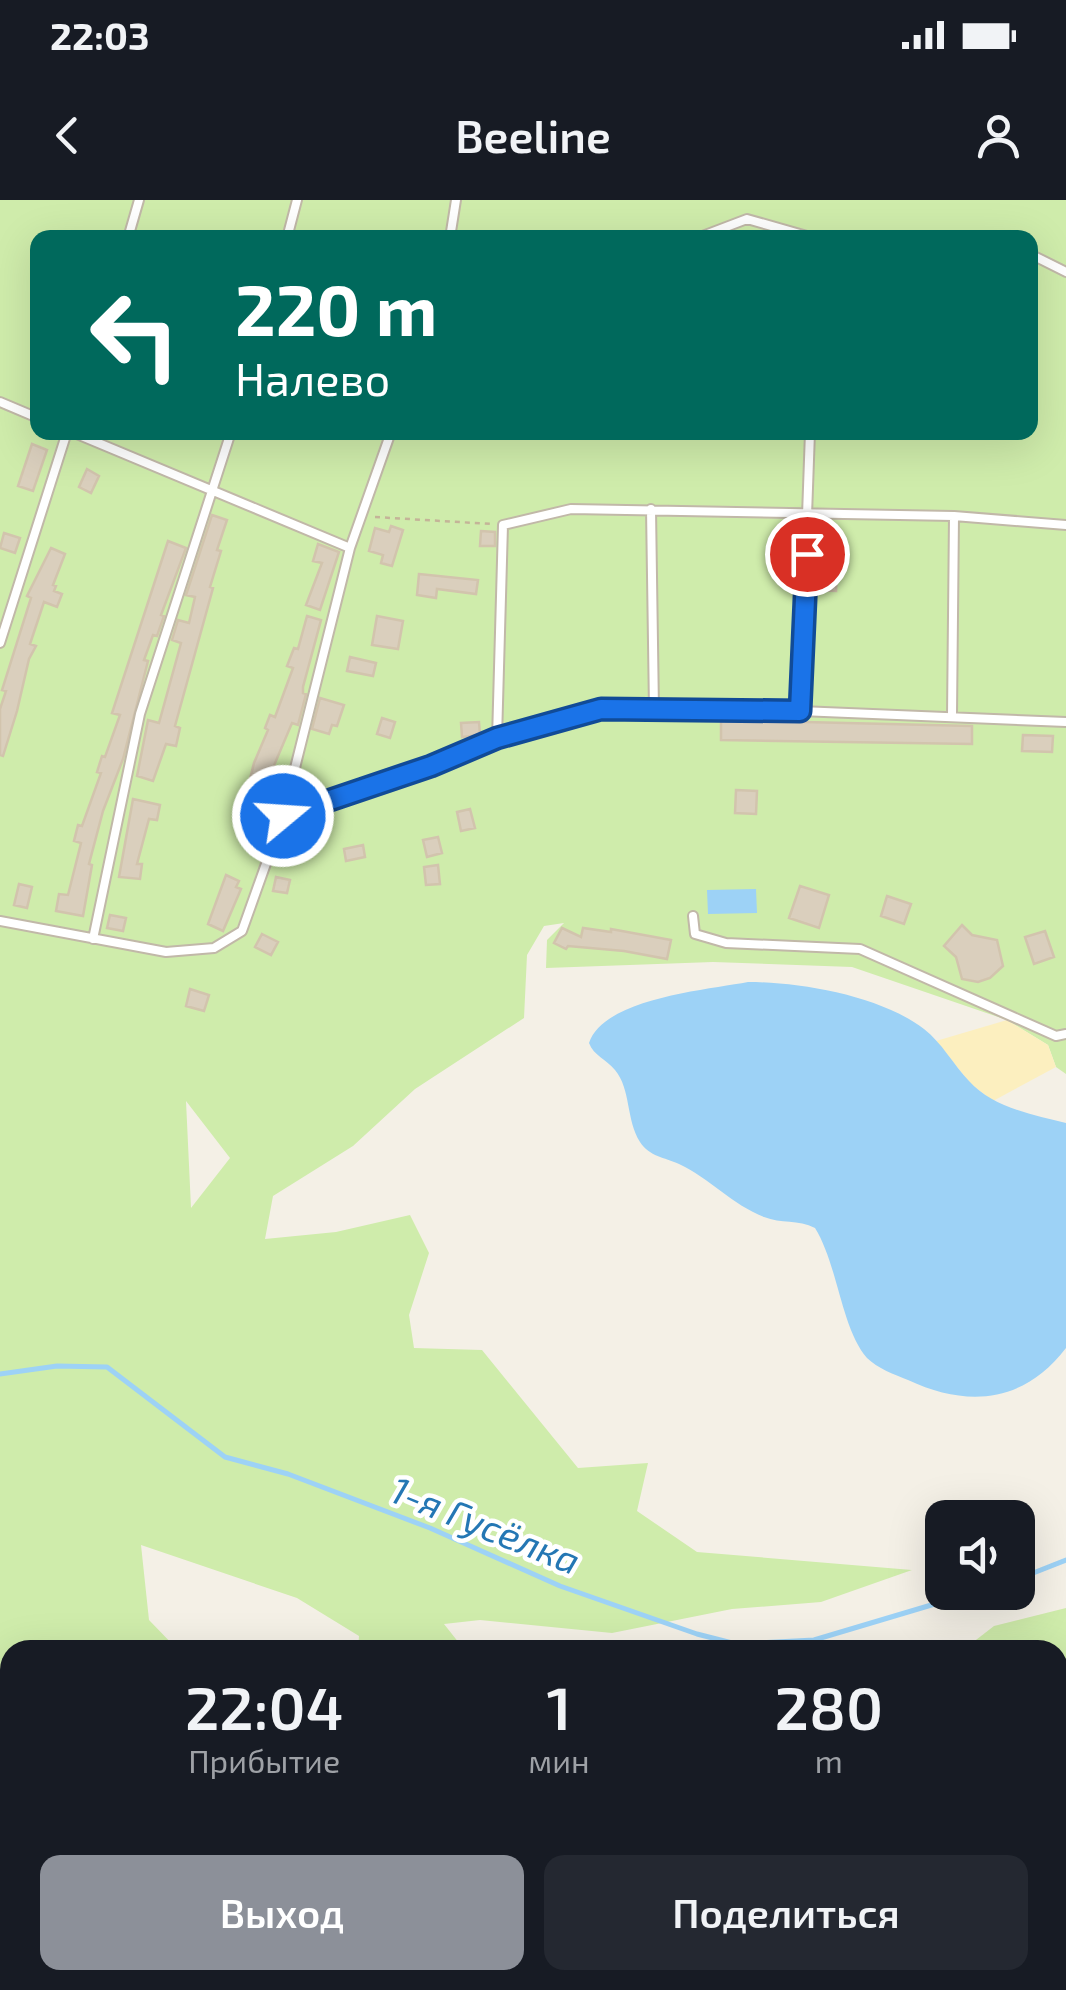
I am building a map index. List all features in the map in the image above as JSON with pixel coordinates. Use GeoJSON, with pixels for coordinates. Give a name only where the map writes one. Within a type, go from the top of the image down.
{"type":"FeatureCollection","features":[{"type":"Feature","properties":{"kind":"lane"},"geometry":{"type":"LineString","coordinates":[[131,230],[140,200]]}},
{"type":"Feature","properties":{"kind":"lane"},"geometry":{"type":"LineString","coordinates":[[289,230],[297,200]]}},
{"type":"Feature","properties":{"kind":"lane"},"geometry":{"type":"LineString","coordinates":[[451,230],[456,200]]}},
{"type":"Feature","properties":{"kind":"lane"},"geometry":{"type":"LineString","coordinates":[[718,230],[747,219],[786,230]]}},
{"type":"Feature","properties":{"kind":"lane"},"geometry":{"type":"LineString","coordinates":[[1038,258],[1066,272]]}},
{"type":"Feature","properties":{"kind":"lane"},"geometry":{"type":"LineString","coordinates":[[0,402],[30,415]]}},
{"type":"Feature","properties":{"kind":"lane"},"geometry":{"type":"LineString","coordinates":[[0,643],[67,440]]}},
{"type":"Feature","properties":{"kind":"lane"},"geometry":{"type":"LineString","coordinates":[[89,440],[350,548]]}},
{"type":"Feature","properties":{"kind":"lane"},"geometry":{"type":"LineString","coordinates":[[93,938],[140,714],[229,440]]}},
{"type":"Feature","properties":{"kind":"lane"},"geometry":{"type":"LineString","coordinates":[[0,921],[166,952],[214,948],[242,931],[283,816],[350,548],[388,440]]}},
{"type":"Feature","properties":{"kind":"lane"},"geometry":{"type":"LineString","coordinates":[[800,711],[810,440]]}},
{"type":"Feature","properties":{"kind":"lane"},"geometry":{"type":"LineString","coordinates":[[497,738],[503,525],[571,509],[954,516],[1066,525]]}},
{"type":"Feature","properties":{"kind":"lane"},"geometry":{"type":"LineString","coordinates":[[651,509],[654,710]]}},
{"type":"Feature","properties":{"kind":"lane"},"geometry":{"type":"LineString","coordinates":[[952,715],[954,516]]}},
{"type":"Feature","properties":{"kind":"lane"},"geometry":{"type":"LineString","coordinates":[[283,816],[431,766],[497,738],[601,709],[952,715],[1066,722]]}},
{"type":"Feature","properties":{"kind":"lane"},"geometry":{"type":"LineString","coordinates":[[693,916],[695,934],[726,943],[860,949],[1056,1036],[1066,1034]]}},
{"type":"Feature","properties":{"kind":"path"},"geometry":{"type":"LineString","coordinates":[[362,517],[503,525]]}},
{"type":"Feature","properties":{"kind":"green space"},"geometry":{"type":"Polygon","coordinates":[[[0,200],[1066,200],[1066,1074],[1056,1067],[1048,1045],[1007,1020],[852,967],[713,962],[546,968],[547,940],[564,923],[544,926],[527,955],[524,1018],[415,1089],[353,1146],[273,1196],[265,1239],[336,1232],[410,1215],[429,1253],[409,1315],[414,1348],[482,1350],[578,1468],[648,1463],[637,1511],[697,1552],[912,1570],[821,1602],[732,1609],[612,1633],[480,1620],[444,1624],[457,1640],[359,1640],[359,1636],[297,1598],[141,1545],[149,1620],[168,1640],[0,1640],[0,200]],[[186,1101],[191,1208],[230,1158],[186,1101]]]}},
{"type":"Feature","properties":{"kind":"green space"},"geometry":{"type":"Polygon","coordinates":[[[1066,1608],[1066,1640],[976,1640],[994,1626],[1066,1608]]]}},
{"type":"Feature","properties":{"kind":"sand"},"geometry":{"type":"Polygon","coordinates":[[[1007,1020],[1048,1045],[1056,1067],[993,1101],[971,1084],[936,1041],[1007,1020]]]}},
{"type":"Feature","properties":{"kind":"water"},"geometry":{"type":"Polygon","coordinates":[[[756,889],[757,913],[708,914],[707,890],[756,889]]]}},
{"type":"Feature","properties":{"kind":"water"},"geometry":{"type":"Polygon","coordinates":[[[748,982],[816,988],[886,1008],[924,1029],[978,1090],[1014,1109],[1066,1123],[1066,1348],[1032,1380],[994,1395],[952,1395],[876,1365],[867,1358],[851,1330],[815,1228],[753,1212],[690,1170],[653,1154],[640,1142],[620,1078],[589,1043],[598,1028],[635,1006],[748,982]]]}},
{"type":"Feature","properties":{"kind":"building"},"geometry":{"type":"Polygon","coordinates":[[[32,444],[47,450],[33,491],[18,486],[32,444]]]}},
{"type":"Feature","properties":{"kind":"building"},"geometry":{"type":"Polygon","coordinates":[[[87,469],[99,476],[91,493],[79,487],[87,469]]]}},
{"type":"Feature","properties":{"kind":"building"},"geometry":{"type":"Polygon","coordinates":[[[212,515],[227,520],[217,550],[221,551],[210,587],[213,588],[175,726],[180,728],[176,746],[166,744],[153,781],[137,776],[148,720],[159,723],[181,643],[172,640],[178,620],[189,623],[195,597],[186,595],[212,515]]]}},
{"type":"Feature","properties":{"kind":"building"},"geometry":{"type":"Polygon","coordinates":[[[391,526],[403,530],[392,566],[381,563],[383,555],[369,551],[375,528],[389,532],[391,526]]]}},
{"type":"Feature","properties":{"kind":"building"},"geometry":{"type":"Polygon","coordinates":[[[481,531],[495,532],[495,546],[480,546],[481,531]]]}},
{"type":"Feature","properties":{"kind":"building"},"geometry":{"type":"Polygon","coordinates":[[[4,533],[20,538],[15,553],[0,548],[4,533]]]}},
{"type":"Feature","properties":{"kind":"building"},"geometry":{"type":"Polygon","coordinates":[[[168,541],[186,548],[157,636],[153,635],[144,660],[148,661],[123,759],[103,811],[89,864],[92,865],[83,916],[56,911],[59,894],[68,895],[81,843],[74,841],[78,825],[82,826],[101,773],[97,772],[102,756],[105,757],[120,715],[112,713],[168,541]]]}},
{"type":"Feature","properties":{"kind":"building"},"geometry":{"type":"Polygon","coordinates":[[[318,544],[339,552],[320,610],[306,605],[322,563],[313,561],[318,544]]]}},
{"type":"Feature","properties":{"kind":"building"},"geometry":{"type":"Polygon","coordinates":[[[51,548],[65,554],[53,585],[54,591],[62,594],[57,607],[44,602],[30,644],[36,646],[3,756],[0,709],[6,691],[2,690],[31,598],[27,596],[51,548]]]}},
{"type":"Feature","properties":{"kind":"building"},"geometry":{"type":"Polygon","coordinates":[[[812,572],[837,573],[836,591],[812,590],[812,572]]]}},
{"type":"Feature","properties":{"kind":"building"},"geometry":{"type":"Polygon","coordinates":[[[419,574],[478,580],[476,594],[437,589],[436,598],[417,595],[419,574]]]}},
{"type":"Feature","properties":{"kind":"building"},"geometry":{"type":"Polygon","coordinates":[[[307,616],[321,620],[303,687],[306,694],[298,725],[292,723],[267,782],[274,784],[260,833],[242,825],[254,798],[246,795],[268,730],[265,728],[270,715],[275,717],[293,668],[287,666],[294,648],[298,649],[307,616]]]}},
{"type":"Feature","properties":{"kind":"building"},"geometry":{"type":"Polygon","coordinates":[[[377,616],[403,621],[398,649],[372,645],[377,616]]]}},
{"type":"Feature","properties":{"kind":"building"},"geometry":{"type":"Polygon","coordinates":[[[350,657],[376,663],[373,676],[347,671],[350,657]]]}},
{"type":"Feature","properties":{"kind":"building"},"geometry":{"type":"Polygon","coordinates":[[[320,698],[344,705],[337,726],[332,725],[329,734],[312,729],[320,698]]]}},
{"type":"Feature","properties":{"kind":"building"},"geometry":{"type":"Polygon","coordinates":[[[382,718],[395,722],[390,738],[377,734],[382,718]]]}},
{"type":"Feature","properties":{"kind":"building"},"geometry":{"type":"Polygon","coordinates":[[[721,720],[972,726],[972,744],[721,740],[721,720]]]}},
{"type":"Feature","properties":{"kind":"building"},"geometry":{"type":"Polygon","coordinates":[[[479,722],[480,735],[462,737],[461,723],[479,722]]]}},
{"type":"Feature","properties":{"kind":"building"},"geometry":{"type":"Polygon","coordinates":[[[1023,735],[1053,736],[1052,752],[1022,751],[1023,735]]]}},
{"type":"Feature","properties":{"kind":"building"},"geometry":{"type":"Polygon","coordinates":[[[736,790],[757,791],[756,814],[735,813],[736,790]]]}},
{"type":"Feature","properties":{"kind":"building"},"geometry":{"type":"Polygon","coordinates":[[[133,799],[160,805],[157,820],[149,819],[137,864],[142,864],[140,879],[119,877],[133,799]]]}},
{"type":"Feature","properties":{"kind":"building"},"geometry":{"type":"Polygon","coordinates":[[[470,809],[475,828],[461,831],[457,812],[470,809]]]}},
{"type":"Feature","properties":{"kind":"building"},"geometry":{"type":"Polygon","coordinates":[[[438,837],[442,853],[427,857],[423,840],[438,837]]]}},
{"type":"Feature","properties":{"kind":"building"},"geometry":{"type":"Polygon","coordinates":[[[363,845],[365,857],[346,861],[344,849],[363,845]]]}},
{"type":"Feature","properties":{"kind":"building"},"geometry":{"type":"Polygon","coordinates":[[[438,865],[440,884],[426,885],[424,867],[438,865]]]}},
{"type":"Feature","properties":{"kind":"building"},"geometry":{"type":"Polygon","coordinates":[[[226,875],[239,881],[236,887],[241,889],[223,931],[208,924],[226,875]]]}},
{"type":"Feature","properties":{"kind":"building"},"geometry":{"type":"Polygon","coordinates":[[[276,877],[290,880],[287,893],[273,891],[276,877]]]}},
{"type":"Feature","properties":{"kind":"building"},"geometry":{"type":"Polygon","coordinates":[[[19,884],[32,887],[27,908],[14,905],[19,884]]]}},
{"type":"Feature","properties":{"kind":"building"},"geometry":{"type":"Polygon","coordinates":[[[800,886],[829,895],[819,928],[789,918],[800,886]]]}},
{"type":"Feature","properties":{"kind":"building"},"geometry":{"type":"Polygon","coordinates":[[[887,896],[911,904],[904,924],[881,916],[887,896]]]}},
{"type":"Feature","properties":{"kind":"building"},"geometry":{"type":"Polygon","coordinates":[[[110,915],[126,918],[123,931],[107,928],[110,915]]]}},
{"type":"Feature","properties":{"kind":"building"},"geometry":{"type":"Polygon","coordinates":[[[962,925],[972,935],[997,940],[1003,966],[990,978],[978,982],[962,979],[956,957],[944,946],[962,925]]]}},
{"type":"Feature","properties":{"kind":"building"},"geometry":{"type":"Polygon","coordinates":[[[562,928],[581,937],[583,928],[671,940],[667,959],[624,951],[568,946],[566,949],[554,943],[562,928]]]}},
{"type":"Feature","properties":{"kind":"building"},"geometry":{"type":"Polygon","coordinates":[[[1045,931],[1054,957],[1034,964],[1025,937],[1045,931]]]}},
{"type":"Feature","properties":{"kind":"building"},"geometry":{"type":"Polygon","coordinates":[[[262,934],[278,942],[271,955],[255,947],[262,934]]]}},
{"type":"Feature","properties":{"kind":"building"},"geometry":{"type":"Polygon","coordinates":[[[190,989],[209,995],[204,1011],[186,1006],[190,989]]]}},
{"type":"Feature","properties":{"kind":"waterway","name":"1-я Гусёлка"},"geometry":{"type":"LineString","coordinates":[[0,1374],[57,1366],[107,1367],[225,1457],[288,1474],[430,1528],[560,1586],[720,1640]]}},
{"type":"Feature","properties":{"kind":"waterway","name":"1-я Гусёлка"},"geometry":{"type":"LineString","coordinates":[[1035,1572],[1066,1560]]}},
{"type":"Feature","properties":{"kind":"waterway","name":"1-я Гусёлка"},"geometry":{"type":"LineString","coordinates":[[814,1640],[925,1607]]}},
{"type":"Feature","properties":{"kind":"route"},"geometry":{"type":"LineString","coordinates":[[283,816],[431,766],[497,738],[601,709],[800,711],[807,554]]}}]}
